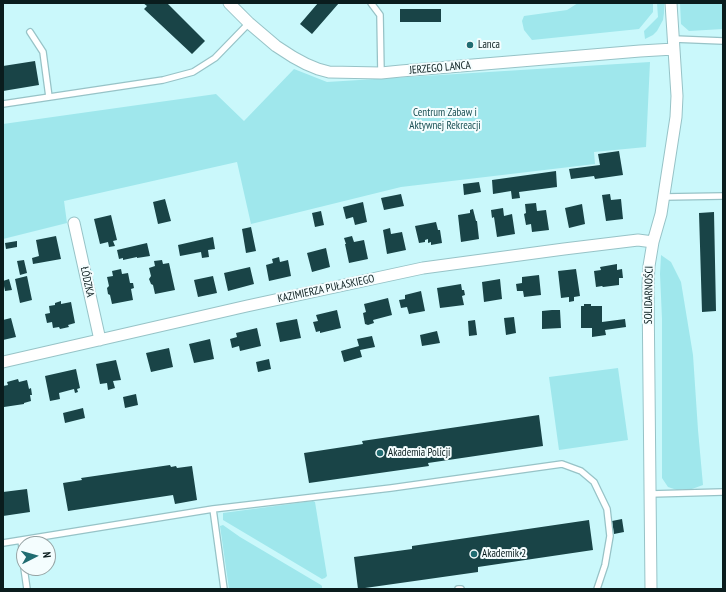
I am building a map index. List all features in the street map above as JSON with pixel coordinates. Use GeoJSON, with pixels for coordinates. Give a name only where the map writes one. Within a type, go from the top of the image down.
{"type":"FeatureCollection","features":[{"type":"Feature","properties":{"kind":"street","name":"JERZEGO LANCA"},"geometry":{"type":"LineString","coordinates":[[229,3],[284,52],[299,61],[329,72],[381,73],[640,51],[674,44]]}},
{"type":"Feature","properties":{"kind":"street","name":"SOLIDARNOŚCI"},"geometry":{"type":"LineString","coordinates":[[650,589],[648,285],[649,266],[653,242],[661,214],[676,117],[677,96],[671,3]]}},
{"type":"Feature","properties":{"kind":"street","name":"ŁÓDZKA"},"geometry":{"type":"LineString","coordinates":[[74,223],[100,340]]}},
{"type":"Feature","properties":{"kind":"street","name":"KAZIMIERZA PUŁASKIEGO"},"geometry":{"type":"LineString","coordinates":[[3,362],[255,304],[423,268],[638,240],[653,242]]}},
{"type":"Feature","properties":{"kind":"lane"},"geometry":{"type":"LineString","coordinates":[[371,3],[380,15],[381,73]]}},
{"type":"Feature","properties":{"kind":"lane"},"geometry":{"type":"LineString","coordinates":[[3,104],[163,80],[193,72],[215,58],[250,23]]}},
{"type":"Feature","properties":{"kind":"lane"},"geometry":{"type":"LineString","coordinates":[[30,32],[43,52],[50,97]]}},
{"type":"Feature","properties":{"kind":"lane"},"geometry":{"type":"LineString","coordinates":[[674,44],[723,40]]}},
{"type":"Feature","properties":{"kind":"lane"},"geometry":{"type":"LineString","coordinates":[[664,197],[723,196]]}},
{"type":"Feature","properties":{"kind":"lane"},"geometry":{"type":"LineString","coordinates":[[46,536],[214,509],[391,488],[562,464],[581,471],[594,482],[607,509],[610,536],[605,565],[597,589]]}},
{"type":"Feature","properties":{"kind":"lane"},"geometry":{"type":"LineString","coordinates":[[650,494],[723,492]]}},
{"type":"Feature","properties":{"kind":"lane"},"geometry":{"type":"LineString","coordinates":[[214,509],[224,589]]}},
{"type":"Feature","properties":{"kind":"lane"},"geometry":{"type":"LineString","coordinates":[[3,543],[16,541]]}},
{"type":"Feature","properties":{"kind":"lane"},"geometry":{"type":"LineString","coordinates":[[25,576],[27,589]]}},
{"type":"Feature","properties":{"kind":"green space"},"geometry":{"type":"Polygon","coordinates":[[[578,3],[653,3],[653,12],[639,29],[532,40],[524,30],[522,21],[524,16],[567,10],[578,3]]]}},
{"type":"Feature","properties":{"kind":"green space"},"geometry":{"type":"Polygon","coordinates":[[[657,3],[664,3],[663,20],[657,31],[645,39],[644,31],[658,17],[657,3]]]}},
{"type":"Feature","properties":{"kind":"green space"},"geometry":{"type":"Polygon","coordinates":[[[680,3],[723,3],[723,29],[689,31],[681,24],[680,3]]]}},
{"type":"Feature","properties":{"kind":"green space","name":"Centrum Zabaw i Aktywnej Rekreacji"},"geometry":{"type":"Polygon","coordinates":[[[650,62],[646,147],[594,152],[595,164],[401,187],[251,224],[237,162],[64,201],[67,223],[3,239],[3,124],[216,94],[244,121],[294,69],[327,82],[650,62]]]}},
{"type":"Feature","properties":{"kind":"green space"},"geometry":{"type":"Polygon","coordinates":[[[661,255],[671,262],[681,282],[693,355],[703,485],[692,489],[677,490],[668,487],[662,478],[661,255]]]}},
{"type":"Feature","properties":{"kind":"green space"},"geometry":{"type":"Polygon","coordinates":[[[618,368],[628,440],[559,450],[549,377],[618,368]]]}},
{"type":"Feature","properties":{"kind":"green space"},"geometry":{"type":"Polygon","coordinates":[[[313,501],[315,502],[327,576],[322,579],[223,520],[223,513],[313,501]]]}},
{"type":"Feature","properties":{"kind":"green space"},"geometry":{"type":"Polygon","coordinates":[[[223,525],[240,537],[321,585],[322,589],[229,589],[220,526],[223,525]]]}},
{"type":"Feature","properties":{"kind":"building"},"geometry":{"type":"Polygon","coordinates":[[[143,3],[167,3],[205,41],[192,54],[144,9],[147,6],[143,3]]]}},
{"type":"Feature","properties":{"kind":"building"},"geometry":{"type":"Polygon","coordinates":[[[318,3],[339,3],[312,34],[300,24],[318,3]]]}},
{"type":"Feature","properties":{"kind":"building"},"geometry":{"type":"Polygon","coordinates":[[[400,9],[441,9],[441,22],[400,22],[400,9]]]}},
{"type":"Feature","properties":{"kind":"building"},"geometry":{"type":"Polygon","coordinates":[[[35,61],[39,85],[3,91],[3,66],[35,61]]]}},
{"type":"Feature","properties":{"kind":"building"},"geometry":{"type":"Polygon","coordinates":[[[619,151],[623,175],[595,179],[594,176],[571,179],[569,169],[600,165],[598,154],[619,151]]]}},
{"type":"Feature","properties":{"kind":"building"},"geometry":{"type":"Polygon","coordinates":[[[556,171],[557,187],[519,192],[520,198],[512,199],[511,191],[493,194],[492,180],[556,171]]]}},
{"type":"Feature","properties":{"kind":"building"},"geometry":{"type":"Polygon","coordinates":[[[479,182],[481,192],[464,195],[463,184],[479,182]]]}},
{"type":"Feature","properties":{"kind":"building"},"geometry":{"type":"Polygon","coordinates":[[[401,194],[404,206],[384,210],[381,198],[401,194]]]}},
{"type":"Feature","properties":{"kind":"building"},"geometry":{"type":"Polygon","coordinates":[[[610,194],[611,200],[621,199],[623,219],[606,221],[602,195],[610,194]]]}},
{"type":"Feature","properties":{"kind":"building"},"geometry":{"type":"Polygon","coordinates":[[[165,199],[171,221],[158,224],[153,202],[165,199]]]}},
{"type":"Feature","properties":{"kind":"building"},"geometry":{"type":"Polygon","coordinates":[[[363,202],[367,222],[355,225],[353,217],[346,219],[343,207],[363,202]]]}},
{"type":"Feature","properties":{"kind":"building"},"geometry":{"type":"Polygon","coordinates":[[[536,203],[537,211],[546,210],[549,230],[532,232],[531,224],[526,225],[524,214],[526,213],[525,204],[536,203]]]}},
{"type":"Feature","properties":{"kind":"building"},"geometry":{"type":"Polygon","coordinates":[[[582,204],[585,224],[569,228],[565,208],[582,204]]]}},
{"type":"Feature","properties":{"kind":"building"},"geometry":{"type":"Polygon","coordinates":[[[503,208],[504,216],[512,214],[515,234],[497,237],[494,217],[492,218],[491,210],[503,208]]]}},
{"type":"Feature","properties":{"kind":"building"},"geometry":{"type":"Polygon","coordinates":[[[473,209],[477,221],[479,239],[461,242],[458,215],[470,213],[470,210],[473,209]]]}},
{"type":"Feature","properties":{"kind":"building"},"geometry":{"type":"Polygon","coordinates":[[[321,211],[324,225],[315,227],[312,213],[321,211]]]}},
{"type":"Feature","properties":{"kind":"building"},"geometry":{"type":"Polygon","coordinates":[[[714,212],[716,311],[702,312],[699,213],[714,212]]]}},
{"type":"Feature","properties":{"kind":"building"},"geometry":{"type":"Polygon","coordinates":[[[111,215],[117,240],[113,241],[115,246],[109,247],[108,242],[100,244],[94,219],[111,215]]]}},
{"type":"Feature","properties":{"kind":"building"},"geometry":{"type":"Polygon","coordinates":[[[436,222],[438,230],[440,230],[442,243],[431,245],[431,242],[428,243],[428,239],[425,240],[425,242],[419,243],[415,226],[436,222]]]}},
{"type":"Feature","properties":{"kind":"building"},"geometry":{"type":"Polygon","coordinates":[[[251,227],[256,251],[246,253],[242,229],[251,227]]]}},
{"type":"Feature","properties":{"kind":"building"},"geometry":{"type":"Polygon","coordinates":[[[390,228],[391,234],[402,232],[406,250],[387,254],[383,230],[390,228]]]}},
{"type":"Feature","properties":{"kind":"building"},"geometry":{"type":"Polygon","coordinates":[[[56,236],[61,259],[33,264],[32,258],[39,256],[36,240],[56,236]]]}},
{"type":"Feature","properties":{"kind":"building"},"geometry":{"type":"Polygon","coordinates":[[[352,236],[354,242],[364,240],[368,259],[349,263],[344,238],[352,236]]]}},
{"type":"Feature","properties":{"kind":"building"},"geometry":{"type":"Polygon","coordinates":[[[213,237],[215,249],[208,250],[209,257],[202,258],[201,252],[180,256],[178,245],[213,237]]]}},
{"type":"Feature","properties":{"kind":"building"},"geometry":{"type":"Polygon","coordinates":[[[17,241],[17,247],[6,249],[5,243],[17,241]]]}},
{"type":"Feature","properties":{"kind":"building"},"geometry":{"type":"Polygon","coordinates":[[[147,243],[150,256],[123,260],[123,258],[119,259],[117,250],[147,243]]]}},
{"type":"Feature","properties":{"kind":"building"},"geometry":{"type":"Polygon","coordinates":[[[326,248],[330,267],[312,272],[307,253],[326,248]]]}},
{"type":"Feature","properties":{"kind":"building"},"geometry":{"type":"Polygon","coordinates":[[[279,257],[280,262],[288,260],[291,276],[269,281],[266,265],[273,263],[272,259],[279,257]]]}},
{"type":"Feature","properties":{"kind":"building"},"geometry":{"type":"Polygon","coordinates":[[[24,260],[27,273],[20,275],[17,261],[24,260]]]}},
{"type":"Feature","properties":{"kind":"building"},"geometry":{"type":"Polygon","coordinates":[[[162,260],[163,264],[169,263],[175,290],[155,294],[153,285],[149,279],[151,276],[149,268],[155,266],[154,261],[162,260]]]}},
{"type":"Feature","properties":{"kind":"building"},"geometry":{"type":"Polygon","coordinates":[[[617,264],[617,270],[622,269],[623,278],[619,278],[619,285],[596,287],[594,271],[601,270],[600,267],[617,264]]]}},
{"type":"Feature","properties":{"kind":"building"},"geometry":{"type":"Polygon","coordinates":[[[250,267],[254,284],[228,291],[224,273],[250,267]]]}},
{"type":"Feature","properties":{"kind":"building"},"geometry":{"type":"Polygon","coordinates":[[[121,269],[122,274],[128,273],[130,283],[133,283],[134,288],[131,289],[133,300],[112,304],[110,295],[108,294],[107,288],[109,286],[107,277],[113,276],[112,271],[121,269]]]}},
{"type":"Feature","properties":{"kind":"building"},"geometry":{"type":"Polygon","coordinates":[[[576,269],[580,296],[574,297],[574,301],[569,302],[569,297],[561,298],[558,271],[576,269]]]}},
{"type":"Feature","properties":{"kind":"building"},"geometry":{"type":"Polygon","coordinates":[[[539,275],[541,295],[524,297],[523,291],[517,291],[516,284],[522,283],[522,277],[539,275]]]}},
{"type":"Feature","properties":{"kind":"building"},"geometry":{"type":"Polygon","coordinates":[[[27,276],[32,300],[20,303],[15,279],[27,276]]]}},
{"type":"Feature","properties":{"kind":"building"},"geometry":{"type":"Polygon","coordinates":[[[213,276],[217,293],[198,297],[194,280],[213,276]]]}},
{"type":"Feature","properties":{"kind":"building"},"geometry":{"type":"Polygon","coordinates":[[[9,279],[12,290],[5,291],[3,281],[9,279]]]}},
{"type":"Feature","properties":{"kind":"building"},"geometry":{"type":"Polygon","coordinates":[[[500,279],[502,299],[484,302],[482,282],[500,279]]]}},
{"type":"Feature","properties":{"kind":"building"},"geometry":{"type":"Polygon","coordinates":[[[461,284],[465,295],[462,296],[464,305],[440,308],[437,288],[461,284]]]}},
{"type":"Feature","properties":{"kind":"building"},"geometry":{"type":"Polygon","coordinates":[[[421,291],[425,311],[409,314],[407,307],[401,308],[399,300],[405,299],[405,295],[421,291]]]}},
{"type":"Feature","properties":{"kind":"building"},"geometry":{"type":"Polygon","coordinates":[[[388,298],[392,315],[373,320],[374,323],[368,325],[365,324],[363,313],[366,312],[364,304],[388,298]]]}},
{"type":"Feature","properties":{"kind":"building"},"geometry":{"type":"Polygon","coordinates":[[[61,301],[61,304],[71,302],[75,323],[68,325],[69,327],[60,329],[59,327],[53,328],[52,322],[47,323],[45,314],[50,313],[49,306],[55,305],[55,303],[61,301]]]}},
{"type":"Feature","properties":{"kind":"building"},"geometry":{"type":"Polygon","coordinates":[[[584,304],[591,304],[591,306],[602,306],[602,322],[625,319],[626,327],[605,330],[606,335],[592,337],[592,328],[581,328],[581,306],[584,306],[584,304]]]}},
{"type":"Feature","properties":{"kind":"building"},"geometry":{"type":"Polygon","coordinates":[[[337,310],[341,328],[320,333],[320,331],[316,332],[313,322],[318,321],[316,315],[337,310]]]}},
{"type":"Feature","properties":{"kind":"building"},"geometry":{"type":"Polygon","coordinates":[[[560,310],[561,328],[542,329],[542,311],[560,310]]]}},
{"type":"Feature","properties":{"kind":"building"},"geometry":{"type":"Polygon","coordinates":[[[514,317],[516,333],[506,335],[504,318],[514,317]]]}},
{"type":"Feature","properties":{"kind":"building"},"geometry":{"type":"Polygon","coordinates":[[[11,318],[16,337],[3,340],[3,320],[11,318]]]}},
{"type":"Feature","properties":{"kind":"building"},"geometry":{"type":"Polygon","coordinates":[[[297,319],[301,338],[280,342],[276,323],[297,319]]]}},
{"type":"Feature","properties":{"kind":"building"},"geometry":{"type":"Polygon","coordinates":[[[475,320],[477,335],[469,336],[468,321],[475,320]]]}},
{"type":"Feature","properties":{"kind":"building"},"geometry":{"type":"Polygon","coordinates":[[[257,328],[261,346],[240,351],[239,346],[232,348],[230,339],[237,337],[236,333],[257,328]]]}},
{"type":"Feature","properties":{"kind":"building"},"geometry":{"type":"Polygon","coordinates":[[[437,331],[440,343],[422,346],[420,335],[437,331]]]}},
{"type":"Feature","properties":{"kind":"building"},"geometry":{"type":"Polygon","coordinates":[[[372,336],[375,347],[360,350],[362,357],[344,362],[341,351],[359,346],[357,339],[372,336]]]}},
{"type":"Feature","properties":{"kind":"building"},"geometry":{"type":"Polygon","coordinates":[[[210,339],[214,359],[194,363],[189,344],[210,339]]]}},
{"type":"Feature","properties":{"kind":"building"},"geometry":{"type":"Polygon","coordinates":[[[169,348],[173,367],[151,372],[146,353],[169,348]]]}},
{"type":"Feature","properties":{"kind":"building"},"geometry":{"type":"Polygon","coordinates":[[[269,359],[271,369],[258,372],[256,362],[269,359]]]}},
{"type":"Feature","properties":{"kind":"building"},"geometry":{"type":"Polygon","coordinates":[[[116,360],[121,380],[113,381],[115,388],[108,390],[107,383],[100,384],[96,364],[116,360]]]}},
{"type":"Feature","properties":{"kind":"building"},"geometry":{"type":"Polygon","coordinates":[[[76,369],[80,388],[77,389],[78,392],[75,393],[74,389],[59,393],[60,399],[50,401],[45,376],[76,369]]]}},
{"type":"Feature","properties":{"kind":"building"},"geometry":{"type":"Polygon","coordinates":[[[18,379],[19,382],[27,380],[29,389],[31,388],[31,401],[24,404],[4,407],[3,386],[8,385],[7,382],[18,379]]]}},
{"type":"Feature","properties":{"kind":"building"},"geometry":{"type":"Polygon","coordinates":[[[136,394],[138,405],[125,408],[123,397],[136,394]]]}},
{"type":"Feature","properties":{"kind":"building"},"geometry":{"type":"Polygon","coordinates":[[[83,408],[85,418],[65,423],[63,413],[83,408]]]}},
{"type":"Feature","properties":{"kind":"building"},"geometry":{"type":"Polygon","coordinates":[[[539,415],[543,446],[428,463],[429,466],[309,483],[304,453],[363,444],[362,441],[539,415]]]}},
{"type":"Feature","properties":{"kind":"building"},"geometry":{"type":"Polygon","coordinates":[[[170,465],[171,467],[176,466],[177,468],[192,466],[197,500],[175,504],[173,495],[68,511],[63,483],[82,480],[81,478],[170,465]]]}},
{"type":"Feature","properties":{"kind":"building"},"geometry":{"type":"Polygon","coordinates":[[[27,489],[30,512],[3,516],[3,492],[27,489]]]}},
{"type":"Feature","properties":{"kind":"building"},"geometry":{"type":"Polygon","coordinates":[[[622,519],[624,532],[614,534],[612,521],[622,519]]]}},
{"type":"Feature","properties":{"kind":"building","name":"Akademik 2"},"geometry":{"type":"Polygon","coordinates":[[[589,520],[593,550],[478,567],[478,572],[358,589],[354,557],[412,549],[412,546],[589,520]]]}},
{"type":"Feature","properties":{"kind":"place","name":"Lanca"},"geometry":{"type":"Point","coordinates":[470,45]}},
{"type":"Feature","properties":{"kind":"place","name":"Akademia Policji"},"geometry":{"type":"Point","coordinates":[380,453]}},
{"type":"Feature","properties":{"kind":"place","name":"Akademik 2"},"geometry":{"type":"Point","coordinates":[474,554]}}]}
